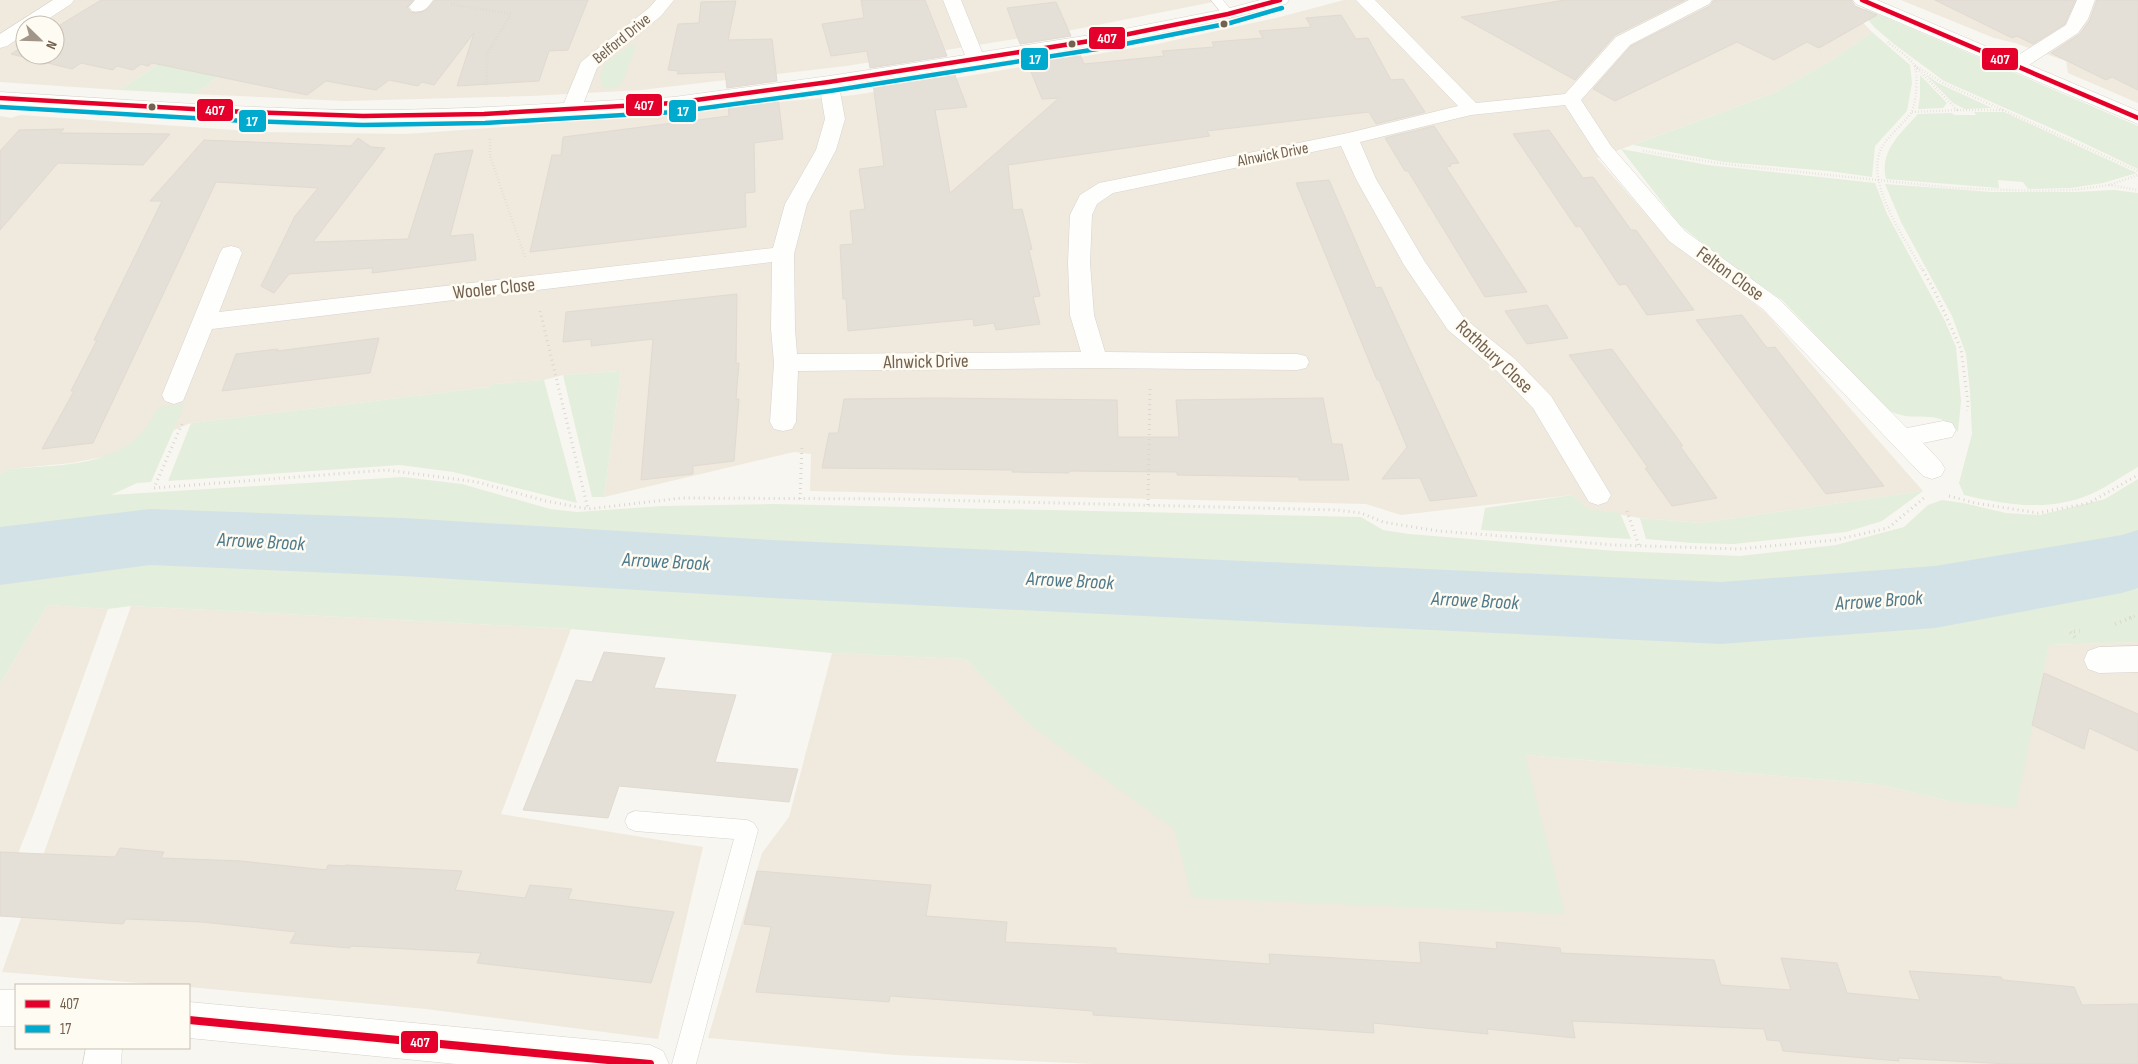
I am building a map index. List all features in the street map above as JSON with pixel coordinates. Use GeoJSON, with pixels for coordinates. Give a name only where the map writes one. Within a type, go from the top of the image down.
{"type":"FeatureCollection","features":[{"type":"Feature","properties":{"kind":"street"},"geometry":{"type":"LineString","coordinates":[[42,15],[65,0]]}},
{"type":"Feature","properties":{"kind":"street","name":"Belford Drive"},"geometry":{"type":"LineString","coordinates":[[572,109],[588,66],[655,12],[665,0]]}},
{"type":"Feature","properties":{"kind":"street"},"geometry":{"type":"LineString","coordinates":[[952,0],[975,58]]}},
{"type":"Feature","properties":{"kind":"street"},"geometry":{"type":"LineString","coordinates":[[0,98],[245,112],[363,116],[484,114],[674,103],[829,82],[1109,38],[1222,7],[1280,0]]}},
{"type":"Feature","properties":{"kind":"street"},"geometry":{"type":"LineString","coordinates":[[1365,0],[1471,109]]}},
{"type":"Feature","properties":{"kind":"street"},"geometry":{"type":"LineString","coordinates":[[1571,99],[1623,42],[1703,0]]}},
{"type":"Feature","properties":{"kind":"street"},"geometry":{"type":"LineString","coordinates":[[2016,66],[2072,28],[2080,19],[2086,0]]}},
{"type":"Feature","properties":{"kind":"street"},"geometry":{"type":"LineString","coordinates":[[1863,1],[2138,118]]}},
{"type":"Feature","properties":{"kind":"street"},"geometry":{"type":"LineString","coordinates":[[0,42],[15,33]]}},
{"type":"Feature","properties":{"kind":"street"},"geometry":{"type":"LineString","coordinates":[[783,422],[786,363],[783,329],[783,254],[796,204],[826,150],[835,119],[829,82]]}},
{"type":"Feature","properties":{"kind":"street","name":"Alnwick Drive"},"geometry":{"type":"LineString","coordinates":[[1096,360],[1082,315],[1079,263],[1081,215],[1088,200],[1106,188],[1348,140],[1471,109],[1571,99]]}},
{"type":"Feature","properties":{"kind":"street","name":"Felton Close"},"geometry":{"type":"LineString","coordinates":[[1571,99],[1603,149],[1676,236],[1771,304],[1932,469]]}},
{"type":"Feature","properties":{"kind":"street","name":"Rothbury Close"},"geometry":{"type":"LineString","coordinates":[[1348,140],[1366,179],[1415,264],[1456,324],[1506,365],[1542,402],[1598,495]]}},
{"type":"Feature","properties":{"kind":"street"},"geometry":{"type":"LineString","coordinates":[[174,395],[232,254]]}},
{"type":"Feature","properties":{"kind":"street","name":"Wooler Close"},"geometry":{"type":"LineString","coordinates":[[204,322],[783,254]]}},
{"type":"Feature","properties":{"kind":"street","name":"Alnwick Drive"},"geometry":{"type":"LineString","coordinates":[[786,363],[1096,360],[1297,362]]}},
{"type":"Feature","properties":{"kind":"street"},"geometry":{"type":"LineString","coordinates":[[1902,438],[1942,430]]}},
{"type":"Feature","properties":{"kind":"street"},"geometry":{"type":"LineString","coordinates":[[2099,660],[2138,659]]}},
{"type":"Feature","properties":{"kind":"street"},"geometry":{"type":"LineString","coordinates":[[0,1008],[15,1008]]}},
{"type":"Feature","properties":{"kind":"street"},"geometry":{"type":"LineString","coordinates":[[190,1020],[650,1064]]}},
{"type":"Feature","properties":{"kind":"street"},"geometry":{"type":"LineString","coordinates":[[102,1064],[104,1049]]}},
{"type":"Feature","properties":{"kind":"lane"},"geometry":{"type":"LineString","coordinates":[[635,821],[747,830],[684,1064]]}},
{"type":"Feature","properties":{"kind":"path"},"geometry":{"type":"LineString","coordinates":[[1863,1],[1854,6],[1862,18],[1914,65],[1957,110]]}},
{"type":"Feature","properties":{"kind":"path"},"geometry":{"type":"LineString","coordinates":[[445,3],[511,14],[488,52],[484,114]]}},
{"type":"Feature","properties":{"kind":"path"},"geometry":{"type":"LineString","coordinates":[[1914,65],[1943,83],[2138,171]]}},
{"type":"Feature","properties":{"kind":"path"},"geometry":{"type":"LineString","coordinates":[[1914,65],[1917,81],[1912,112],[1884,142],[1878,160],[1878,181],[1889,210],[1935,292],[1961,349],[1968,402],[1967,412]]}},
{"type":"Feature","properties":{"kind":"path"},"geometry":{"type":"LineString","coordinates":[[1912,112],[2005,110]]}},
{"type":"Feature","properties":{"kind":"path"},"geometry":{"type":"LineString","coordinates":[[1603,149],[1624,147],[1724,164],[1780,168],[1878,181],[1954,188],[2037,191],[2074,190],[2109,185],[2138,176]]}},
{"type":"Feature","properties":{"kind":"path"},"geometry":{"type":"LineString","coordinates":[[2109,185],[2138,190]]}},
{"type":"Feature","properties":{"kind":"path"},"geometry":{"type":"LineString","coordinates":[[1148,505],[1150,361]]}},
{"type":"Feature","properties":{"kind":"path"},"geometry":{"type":"LineString","coordinates":[[184,418],[154,488],[387,470],[477,482],[546,502],[588,509],[682,498],[1148,505],[1336,510],[1361,513],[1383,522],[1446,532],[1615,545],[1738,549],[1835,540],[1888,528],[1925,498]]}},
{"type":"Feature","properties":{"kind":"path"},"geometry":{"type":"LineString","coordinates":[[783,422],[802,434],[800,499]]}},
{"type":"Feature","properties":{"kind":"path"},"geometry":{"type":"LineString","coordinates":[[1941,494],[1974,503],[2038,513],[2089,503],[2138,475]]}},
{"type":"Feature","properties":{"kind":"shaded area"},"geometry":{"type":"Polygon","coordinates":[[[0,0],[1223,0],[1072,30],[846,66],[641,90],[531,96],[344,101],[195,94],[264,44],[208,32],[119,90],[0,82],[0,0]]]}},
{"type":"Feature","properties":{"kind":"shaded area"},"geometry":{"type":"Polygon","coordinates":[[[1344,0],[1838,0],[1848,7],[1872,32],[1835,58],[1774,93],[1597,158],[1667,238],[1765,312],[1923,491],[1701,523],[1640,518],[1589,509],[1572,495],[1401,515],[1366,504],[810,491],[811,454],[794,452],[604,497],[621,371],[563,375],[544,380],[493,384],[490,387],[191,423],[113,455],[72,463],[8,469],[0,474],[0,116],[11,118],[20,115],[262,132],[406,134],[504,127],[855,95],[1157,44],[1280,17],[1344,0]]]}},
{"type":"Feature","properties":{"kind":"shaded area"},"geometry":{"type":"Polygon","coordinates":[[[1901,0],[2138,0],[2138,103],[2068,73],[2066,61],[2015,43],[1994,38],[1901,0]]]}},
{"type":"Feature","properties":{"kind":"shaded area"},"geometry":{"type":"Polygon","coordinates":[[[48,605],[108,609],[36,808],[0,899],[0,684],[48,605]]]}},
{"type":"Feature","properties":{"kind":"shaded area"},"geometry":{"type":"Polygon","coordinates":[[[131,606],[571,629],[501,814],[703,847],[658,1039],[426,1009],[190,987],[190,984],[152,984],[2,972],[131,606]]]}},
{"type":"Feature","properties":{"kind":"shaded area"},"geometry":{"type":"Polygon","coordinates":[[[2138,642],[2138,1064],[1094,1064],[896,1055],[708,1038],[762,853],[789,817],[832,653],[965,659],[1032,727],[1525,755],[1876,784],[1949,801],[2032,725],[2049,645],[2138,642]]]}},
{"type":"Feature","properties":{"kind":"green space"},"geometry":{"type":"Polygon","coordinates":[[[1866,9],[2138,126],[2138,169],[1944,81],[1874,27],[1860,10],[1866,9]]]}},
{"type":"Feature","properties":{"kind":"green space"},"geometry":{"type":"Polygon","coordinates":[[[208,32],[264,43],[195,94],[119,90],[208,32]]]}},
{"type":"Feature","properties":{"kind":"green space"},"geometry":{"type":"Polygon","coordinates":[[[1872,32],[1910,65],[1912,83],[1907,111],[1875,146],[1872,177],[1829,171],[1724,162],[1633,145],[1774,93],[1835,58],[1872,32]]]}},
{"type":"Feature","properties":{"kind":"green space"},"geometry":{"type":"Polygon","coordinates":[[[631,45],[636,47],[621,86],[610,89],[604,88],[601,81],[603,68],[612,58],[631,45]]]}},
{"type":"Feature","properties":{"kind":"green space"},"geometry":{"type":"Polygon","coordinates":[[[1925,74],[1938,83],[1992,108],[1965,109],[1953,103],[1925,74]]]}},
{"type":"Feature","properties":{"kind":"green space"},"geometry":{"type":"Polygon","coordinates":[[[1920,75],[1947,103],[1943,108],[1918,109],[1920,75]]]}},
{"type":"Feature","properties":{"kind":"green space"},"geometry":{"type":"Polygon","coordinates":[[[1974,112],[2004,112],[2137,173],[2103,183],[2071,188],[2028,189],[2023,182],[1998,180],[1999,188],[1886,179],[1885,169],[1889,151],[1893,143],[1918,114],[1951,113],[1955,115],[1976,115],[1974,112]]]}},
{"type":"Feature","properties":{"kind":"green space"},"geometry":{"type":"Polygon","coordinates":[[[1621,149],[1708,165],[1875,183],[1887,214],[1944,319],[1956,347],[1961,401],[1958,432],[1942,419],[1906,416],[1896,414],[1887,409],[1782,300],[1722,259],[1679,224],[1621,149]]]}},
{"type":"Feature","properties":{"kind":"green space"},"geometry":{"type":"Polygon","coordinates":[[[1885,184],[1991,192],[2114,190],[2138,193],[2138,467],[2091,494],[2076,500],[2060,503],[2044,505],[2012,504],[1964,495],[1959,483],[1972,434],[1966,354],[1952,316],[1901,222],[1885,184]]]}},
{"type":"Feature","properties":{"kind":"green space"},"geometry":{"type":"Polygon","coordinates":[[[621,371],[604,497],[592,497],[563,375],[621,371]]]}},
{"type":"Feature","properties":{"kind":"green space"},"geometry":{"type":"Polygon","coordinates":[[[544,380],[577,503],[453,472],[400,465],[168,481],[191,423],[490,387],[493,384],[544,380]]]}},
{"type":"Feature","properties":{"kind":"green space"},"geometry":{"type":"Polygon","coordinates":[[[185,404],[151,482],[137,483],[111,495],[403,477],[462,484],[550,509],[577,512],[662,506],[774,504],[1361,517],[1383,530],[1409,534],[1616,551],[1740,556],[1836,545],[1904,527],[1928,505],[1942,500],[2006,513],[2040,515],[2105,499],[2138,479],[2138,642],[2049,645],[2016,808],[1949,801],[1876,784],[1525,755],[1565,914],[1192,898],[1174,829],[1032,727],[965,659],[832,653],[571,629],[131,606],[108,609],[48,605],[0,684],[0,474],[8,469],[73,464],[114,453],[131,442],[146,427],[158,407],[185,404]]]}},
{"type":"Feature","properties":{"kind":"green space"},"geometry":{"type":"Polygon","coordinates":[[[1923,491],[1882,521],[1846,532],[1734,544],[1646,539],[1640,518],[1701,523],[1923,491]]]}},
{"type":"Feature","properties":{"kind":"green space"},"geometry":{"type":"Polygon","coordinates":[[[1572,495],[1589,509],[1620,513],[1631,539],[1481,530],[1485,508],[1572,495]]]}},
{"type":"Feature","properties":{"kind":"building"},"geometry":{"type":"Polygon","coordinates":[[[101,0],[413,0],[407,7],[410,12],[416,13],[425,11],[435,0],[588,0],[568,50],[549,51],[539,81],[457,86],[474,33],[434,85],[422,82],[418,86],[389,80],[376,90],[326,81],[307,95],[152,63],[148,66],[141,64],[133,70],[117,66],[113,70],[81,63],[72,69],[56,65],[65,65],[65,22],[101,0]]]}},
{"type":"Feature","properties":{"kind":"building"},"geometry":{"type":"Polygon","coordinates":[[[861,0],[925,0],[947,56],[870,68],[867,51],[831,56],[822,24],[864,18],[861,0]]]}},
{"type":"Feature","properties":{"kind":"building"},"geometry":{"type":"Polygon","coordinates":[[[1565,0],[1685,0],[1615,35],[1575,80],[1461,17],[1565,0]]]}},
{"type":"Feature","properties":{"kind":"building"},"geometry":{"type":"Polygon","coordinates":[[[1714,0],[1851,0],[1855,6],[1877,15],[1819,48],[1807,42],[1774,60],[1737,42],[1615,101],[1593,89],[1631,46],[1710,6],[1714,0]]]}},
{"type":"Feature","properties":{"kind":"building"},"geometry":{"type":"Polygon","coordinates":[[[1935,0],[2075,0],[2065,24],[2033,44],[2017,36],[2012,38],[1935,0]]]}},
{"type":"Feature","properties":{"kind":"building"},"geometry":{"type":"Polygon","coordinates":[[[2097,0],[2138,0],[2138,90],[2112,77],[2106,80],[2051,53],[2080,34],[2090,20],[2097,0]]]}},
{"type":"Feature","properties":{"kind":"building"},"geometry":{"type":"Polygon","coordinates":[[[736,1],[728,40],[772,39],[777,81],[727,88],[725,72],[677,74],[679,71],[668,70],[678,24],[699,23],[701,2],[736,1]]]}},
{"type":"Feature","properties":{"kind":"building"},"geometry":{"type":"Polygon","coordinates":[[[1056,2],[1071,36],[1020,44],[1007,8],[1056,2]]]}},
{"type":"Feature","properties":{"kind":"building"},"geometry":{"type":"Polygon","coordinates":[[[1341,15],[1356,39],[1368,38],[1391,80],[1403,79],[1425,112],[1376,124],[1369,112],[1207,131],[1210,136],[1008,165],[1013,210],[1022,209],[1032,249],[1029,250],[1040,296],[1033,297],[1040,324],[996,330],[994,323],[974,326],[973,319],[848,331],[846,299],[843,299],[840,245],[853,244],[850,211],[865,209],[859,169],[884,166],[873,83],[953,70],[967,107],[935,110],[950,193],[1059,98],[1042,99],[1026,59],[1078,50],[1084,64],[1164,56],[1162,51],[1214,47],[1212,42],[1263,38],[1259,31],[1311,27],[1306,18],[1341,15]]]}},
{"type":"Feature","properties":{"kind":"building"},"geometry":{"type":"Polygon","coordinates":[[[778,97],[783,139],[754,143],[755,192],[745,193],[746,227],[530,252],[552,155],[561,155],[563,137],[729,116],[728,103],[778,97]]]}},
{"type":"Feature","properties":{"kind":"building"},"geometry":{"type":"Polygon","coordinates":[[[1434,126],[1459,163],[1450,164],[1451,166],[1446,167],[1527,292],[1485,297],[1408,171],[1405,171],[1385,138],[1434,126]]]}},
{"type":"Feature","properties":{"kind":"building"},"geometry":{"type":"Polygon","coordinates":[[[64,129],[60,133],[170,134],[143,165],[58,163],[0,230],[0,151],[19,130],[64,129]]]}},
{"type":"Feature","properties":{"kind":"building"},"geometry":{"type":"Polygon","coordinates":[[[1549,130],[1583,178],[1593,177],[1631,230],[1636,230],[1694,310],[1647,315],[1626,284],[1619,285],[1580,226],[1576,227],[1513,134],[1549,130]]]}},
{"type":"Feature","properties":{"kind":"building"},"geometry":{"type":"Polygon","coordinates":[[[358,138],[371,147],[385,148],[313,242],[408,239],[435,154],[473,150],[450,236],[473,234],[476,260],[372,273],[373,268],[289,274],[274,293],[261,286],[295,216],[318,188],[216,182],[93,443],[42,449],[74,391],[71,391],[97,340],[94,340],[162,201],[150,201],[204,140],[351,146],[358,138]]]}},
{"type":"Feature","properties":{"kind":"building"},"geometry":{"type":"Polygon","coordinates":[[[1329,180],[1376,288],[1381,287],[1477,496],[1430,501],[1420,478],[1382,479],[1407,447],[1379,380],[1377,380],[1296,183],[1329,180]]]}},
{"type":"Feature","properties":{"kind":"building"},"geometry":{"type":"Polygon","coordinates":[[[737,294],[736,363],[739,363],[736,399],[739,399],[734,461],[693,466],[693,474],[641,480],[653,339],[591,346],[591,339],[563,342],[566,312],[737,294]]]}},
{"type":"Feature","properties":{"kind":"building"},"geometry":{"type":"Polygon","coordinates":[[[1547,305],[1568,338],[1527,344],[1505,311],[1547,305]]]}},
{"type":"Feature","properties":{"kind":"building"},"geometry":{"type":"Polygon","coordinates":[[[1742,315],[1767,348],[1775,347],[1884,486],[1826,494],[1696,320],[1742,315]]]}},
{"type":"Feature","properties":{"kind":"building"},"geometry":{"type":"Polygon","coordinates":[[[379,338],[370,373],[222,391],[236,354],[278,349],[277,351],[379,338]]]}},
{"type":"Feature","properties":{"kind":"building"},"geometry":{"type":"Polygon","coordinates":[[[1612,349],[1683,446],[1680,446],[1717,498],[1672,506],[1645,468],[1648,468],[1569,355],[1612,349]]]}},
{"type":"Feature","properties":{"kind":"building"},"geometry":{"type":"Polygon","coordinates":[[[1323,398],[1332,444],[1342,444],[1349,480],[1299,480],[1299,477],[1177,475],[1177,472],[1069,471],[1069,473],[1012,472],[1013,470],[822,468],[829,433],[838,433],[844,399],[1117,400],[1118,437],[1179,437],[1176,400],[1323,398]]]}},
{"type":"Feature","properties":{"kind":"building"},"geometry":{"type":"Polygon","coordinates":[[[604,652],[665,658],[654,688],[736,695],[715,762],[798,769],[789,802],[619,786],[608,818],[523,810],[576,680],[592,682],[604,652]]]}},
{"type":"Feature","properties":{"kind":"building"},"geometry":{"type":"Polygon","coordinates":[[[2044,673],[2138,714],[2138,751],[2089,728],[2084,749],[2032,725],[2044,673]]]}},
{"type":"Feature","properties":{"kind":"building"},"geometry":{"type":"Polygon","coordinates":[[[120,848],[164,852],[161,858],[241,861],[326,870],[328,865],[345,865],[462,871],[455,890],[525,898],[530,885],[572,889],[568,899],[674,912],[651,983],[477,963],[481,953],[351,946],[350,948],[290,943],[296,932],[202,922],[126,919],[123,924],[0,916],[0,852],[115,857],[120,848]]]}},
{"type":"Feature","properties":{"kind":"building"},"geometry":{"type":"Polygon","coordinates":[[[757,871],[931,885],[926,916],[1007,922],[1005,942],[1116,948],[1116,953],[1270,964],[1269,954],[1421,963],[1419,942],[1497,949],[1496,942],[1560,948],[1561,953],[1714,960],[1721,985],[1791,990],[1781,958],[1837,963],[1847,993],[1920,1000],[1909,971],[2001,977],[2003,980],[2074,987],[2082,1005],[2138,1004],[2138,1064],[2008,1064],[1898,1058],[1899,1061],[1783,1051],[1780,1041],[1767,1040],[1764,1029],[1572,1021],[1575,1038],[1487,1029],[1488,1034],[1373,1023],[1374,1033],[1093,1015],[1093,1011],[890,996],[889,1002],[756,992],[771,927],[744,924],[757,871]]]}},
{"type":"Feature","properties":{"kind":"waterway","name":"Arrowe Brook"},"geometry":{"type":"LineString","coordinates":[[0,556],[150,537],[403,547],[771,569],[1721,613],[1935,597],[2122,564],[2138,559]]}},
{"type":"Feature","properties":{"kind":"transit line","name":"407"},"geometry":{"type":"LineString","coordinates":[[0,98],[245,112],[363,116],[484,114],[674,103],[829,82],[1109,38],[1228,14],[1280,0]]}},
{"type":"Feature","properties":{"kind":"transit line","name":"407"},"geometry":{"type":"LineString","coordinates":[[1862,0],[2138,118]]}},
{"type":"Feature","properties":{"kind":"transit line","name":"17"},"geometry":{"type":"LineString","coordinates":[[0,107],[245,121],[363,125],[485,123],[675,112],[830,91],[1110,47],[1230,23],[1282,8]]}},
{"type":"Feature","properties":{"kind":"transit line","name":"407"},"geometry":{"type":"LineString","coordinates":[[190,1020],[650,1064]]}}]}
